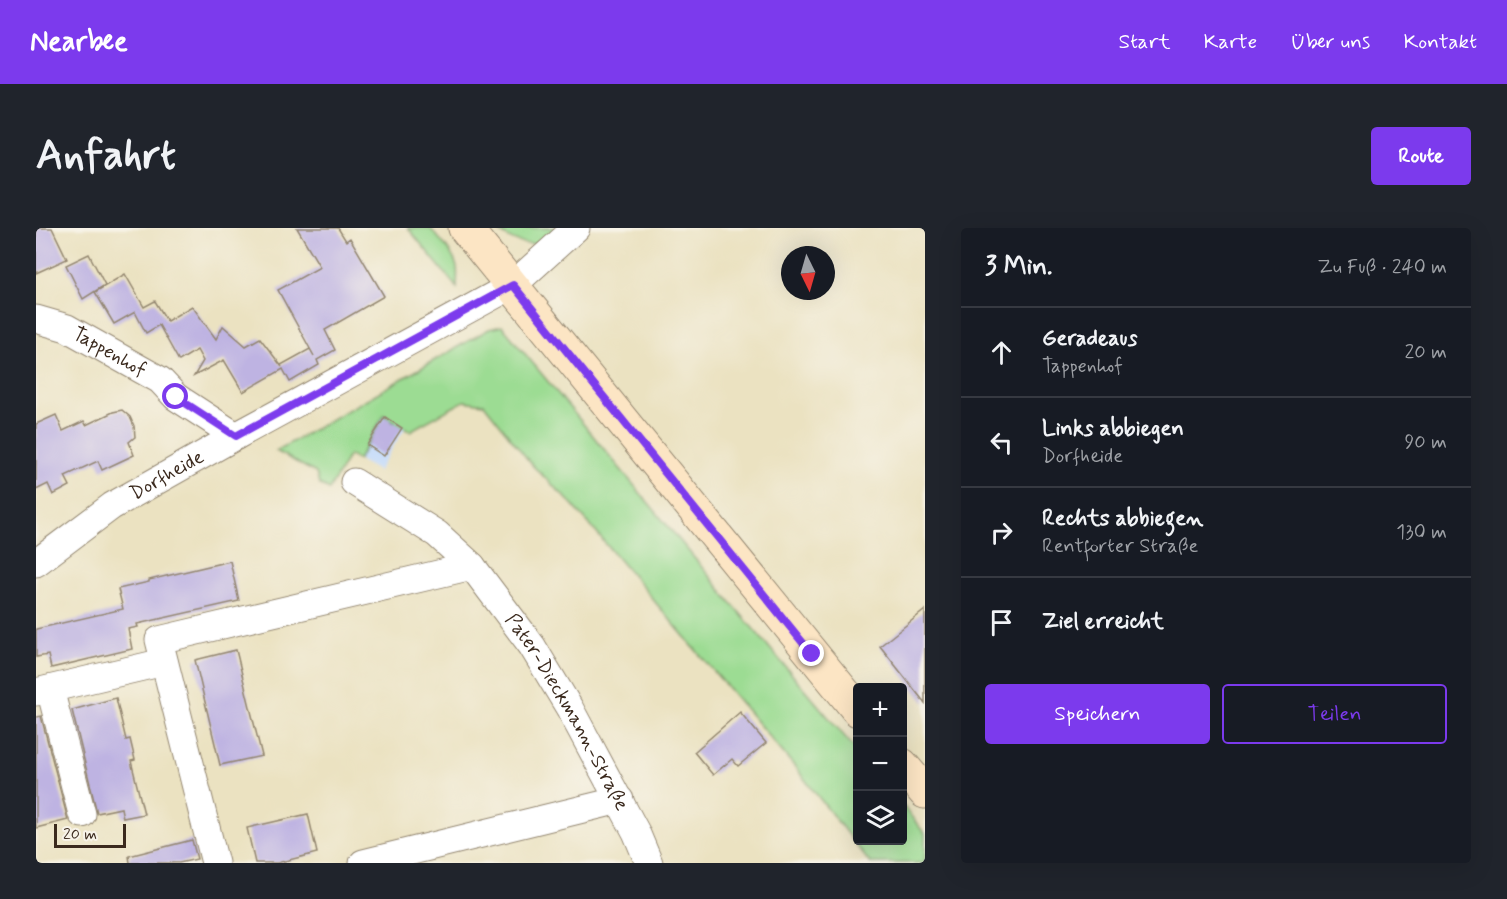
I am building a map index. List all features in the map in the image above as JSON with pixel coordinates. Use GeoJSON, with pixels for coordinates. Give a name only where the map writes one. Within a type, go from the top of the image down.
{"type":"FeatureCollection","features":[{"type":"Feature","properties":{"kind":"main road"},"geometry":{"type":"LineString","coordinates":[[465,228],[853,704]]}},
{"type":"Feature","properties":{"kind":"main road"},"geometry":{"type":"LineString","coordinates":[[907,770],[925,792]]}},
{"type":"Feature","properties":{"kind":"street","name":"Dorfheide"},"geometry":{"type":"LineString","coordinates":[[36,563],[112,506],[513,285],[576,228]]}},
{"type":"Feature","properties":{"kind":"street","name":"Tappenhof"},"geometry":{"type":"LineString","coordinates":[[36,319],[67,328],[159,380],[176,397],[236,436]]}},
{"type":"Feature","properties":{"kind":"street","name":"Pater-Dieckmann-Straße"},"geometry":{"type":"LineString","coordinates":[[354,482],[438,534],[472,566],[532,646],[570,709],[620,800],[650,863]]}},
{"type":"Feature","properties":{"kind":"street"},"geometry":{"type":"LineString","coordinates":[[215,863],[159,640],[472,566]]}},
{"type":"Feature","properties":{"kind":"street"},"geometry":{"type":"LineString","coordinates":[[82,814],[43,691],[164,662]]}},
{"type":"Feature","properties":{"kind":"street"},"geometry":{"type":"LineString","coordinates":[[363,863],[620,800]]}},
{"type":"Feature","properties":{"kind":"shaded area"},"geometry":{"type":"Polygon","coordinates":[[[384,415],[405,428],[378,471],[358,460],[384,415]]]}},
{"type":"Feature","properties":{"kind":"green space"},"geometry":{"type":"Polygon","coordinates":[[[408,228],[430,228],[442,242],[456,263],[457,288],[408,228]]]}},
{"type":"Feature","properties":{"kind":"green space"},"geometry":{"type":"Polygon","coordinates":[[[496,228],[559,228],[540,242],[528,244],[510,239],[496,228]]]}},
{"type":"Feature","properties":{"kind":"green space"},"geometry":{"type":"Polygon","coordinates":[[[502,326],[853,746],[853,841],[795,767],[572,504],[533,466],[484,404],[464,401],[410,431],[384,415],[358,460],[349,455],[329,490],[319,484],[316,473],[276,451],[489,329],[502,326]]]}},
{"type":"Feature","properties":{"kind":"green space"},"geometry":{"type":"Polygon","coordinates":[[[907,811],[925,834],[925,863],[870,863],[856,845],[907,845],[907,811]]]}},
{"type":"Feature","properties":{"kind":"building"},"geometry":{"type":"Polygon","coordinates":[[[36,228],[52,228],[67,259],[36,273],[36,228]]]}},
{"type":"Feature","properties":{"kind":"building"},"geometry":{"type":"Polygon","coordinates":[[[297,228],[338,228],[346,241],[350,238],[384,296],[325,330],[335,350],[317,360],[319,365],[290,382],[283,369],[243,392],[224,360],[194,376],[203,361],[197,350],[179,361],[159,325],[146,333],[135,312],[114,324],[95,292],[125,274],[144,307],[155,301],[167,321],[192,306],[216,339],[223,326],[246,346],[260,338],[282,367],[281,365],[310,349],[314,356],[278,290],[320,267],[297,228]]]}},
{"type":"Feature","properties":{"kind":"building"},"geometry":{"type":"Polygon","coordinates":[[[89,254],[105,285],[83,299],[66,265],[89,254]]]}},
{"type":"Feature","properties":{"kind":"building"},"geometry":{"type":"Polygon","coordinates":[[[122,410],[130,417],[134,426],[135,437],[129,442],[134,455],[102,470],[98,461],[65,476],[70,486],[53,495],[48,484],[36,490],[36,424],[56,415],[63,431],[84,421],[86,425],[122,410]]]}},
{"type":"Feature","properties":{"kind":"building"},"geometry":{"type":"Polygon","coordinates":[[[385,417],[402,428],[384,456],[367,445],[385,417]]]}},
{"type":"Feature","properties":{"kind":"building"},"geometry":{"type":"Polygon","coordinates":[[[230,561],[239,601],[137,624],[138,627],[128,629],[132,649],[51,668],[48,655],[36,657],[36,629],[123,609],[118,589],[230,561]]]}},
{"type":"Feature","properties":{"kind":"building"},"geometry":{"type":"Polygon","coordinates":[[[925,610],[925,703],[880,646],[925,610]]]}},
{"type":"Feature","properties":{"kind":"building"},"geometry":{"type":"Polygon","coordinates":[[[236,650],[262,756],[220,765],[195,660],[236,650]]]}},
{"type":"Feature","properties":{"kind":"building"},"geometry":{"type":"Polygon","coordinates":[[[116,698],[126,740],[130,739],[135,760],[131,761],[144,814],[123,818],[121,808],[97,813],[72,710],[116,698]]]}},
{"type":"Feature","properties":{"kind":"building"},"geometry":{"type":"Polygon","coordinates":[[[740,712],[766,743],[738,766],[732,759],[713,775],[694,752],[740,712]]]}},
{"type":"Feature","properties":{"kind":"building"},"geometry":{"type":"Polygon","coordinates":[[[41,716],[68,820],[36,828],[36,717],[41,716]]]}},
{"type":"Feature","properties":{"kind":"building"},"geometry":{"type":"Polygon","coordinates":[[[308,814],[317,853],[277,863],[255,863],[247,828],[308,814]]]}},
{"type":"Feature","properties":{"kind":"building"},"geometry":{"type":"Polygon","coordinates":[[[192,840],[197,859],[179,863],[130,863],[129,856],[192,840]]]}},
{"type":"Feature","properties":{"kind":"route"},"geometry":{"type":"LineString","coordinates":[[176,397],[236,436],[513,285],[812,654]]}}]}
